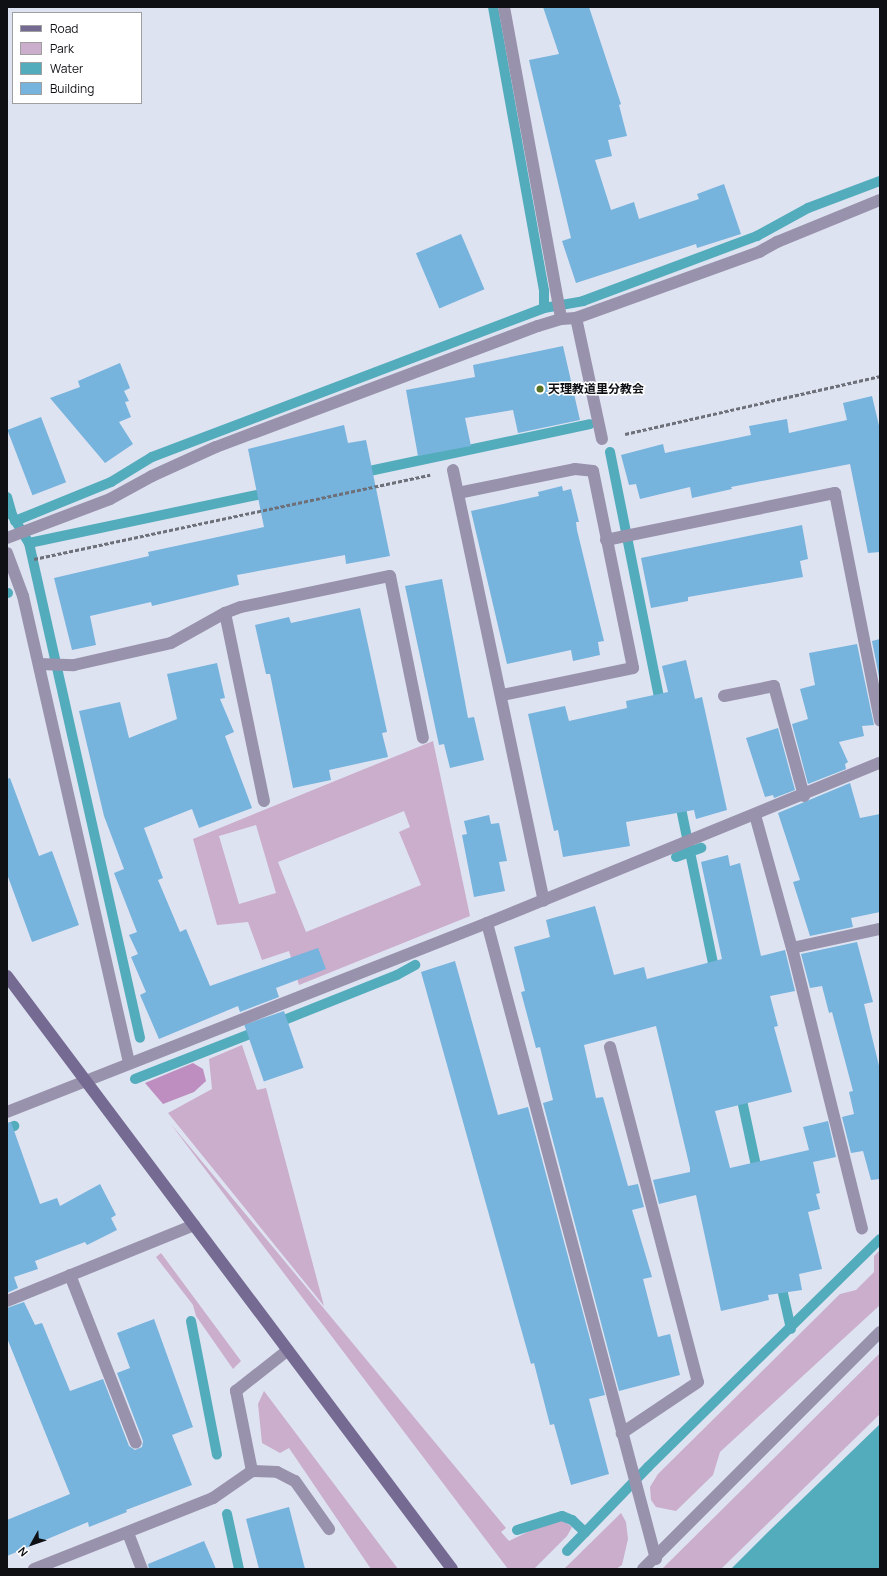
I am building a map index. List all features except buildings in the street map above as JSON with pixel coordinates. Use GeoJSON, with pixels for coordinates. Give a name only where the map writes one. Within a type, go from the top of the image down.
{"type":"FeatureCollection","features":[{"type":"Feature","properties":{"kind":"street"},"geometry":{"type":"LineString","coordinates":[[504,7],[560,310]]}},
{"type":"Feature","properties":{"kind":"street"},"geometry":{"type":"LineString","coordinates":[[9,538],[110,498],[152,476],[216,447],[560,310],[576,318],[759,252],[777,242],[880,200]]}},
{"type":"Feature","properties":{"kind":"street"},"geometry":{"type":"LineString","coordinates":[[576,318],[602,439]]}},
{"type":"Feature","properties":{"kind":"street"},"geometry":{"type":"LineString","coordinates":[[458,493],[575,469],[593,471],[633,668],[503,695]]}},
{"type":"Feature","properties":{"kind":"street"},"geometry":{"type":"LineString","coordinates":[[453,470],[503,695],[544,900]]}},
{"type":"Feature","properties":{"kind":"street"},"geometry":{"type":"LineString","coordinates":[[606,540],[835,493],[880,721]]}},
{"type":"Feature","properties":{"kind":"street"},"geometry":{"type":"LineString","coordinates":[[7,553],[23,596],[43,664],[129,1063]]}},
{"type":"Feature","properties":{"kind":"street"},"geometry":{"type":"LineString","coordinates":[[43,664],[74,665],[171,643],[225,613],[241,607],[390,576],[423,738]]}},
{"type":"Feature","properties":{"kind":"street"},"geometry":{"type":"LineString","coordinates":[[225,613],[264,801]]}},
{"type":"Feature","properties":{"kind":"street"},"geometry":{"type":"LineString","coordinates":[[724,696],[774,686],[804,796]]}},
{"type":"Feature","properties":{"kind":"street"},"geometry":{"type":"LineString","coordinates":[[7,1112],[84,1080],[487,923],[880,764]]}},
{"type":"Feature","properties":{"kind":"street"},"geometry":{"type":"LineString","coordinates":[[755,815],[792,948],[862,1228]]}},
{"type":"Feature","properties":{"kind":"street"},"geometry":{"type":"LineString","coordinates":[[487,923],[630,1468],[656,1559]]}},
{"type":"Feature","properties":{"kind":"street"},"geometry":{"type":"LineString","coordinates":[[792,948],[880,929]]}},
{"type":"Feature","properties":{"kind":"street"},"geometry":{"type":"LineString","coordinates":[[7,976],[452,1569]]}},
{"type":"Feature","properties":{"kind":"street"},"geometry":{"type":"LineString","coordinates":[[610,1047],[698,1382],[622,1433]]}},
{"type":"Feature","properties":{"kind":"street"},"geometry":{"type":"LineString","coordinates":[[7,1302],[194,1225]]}},
{"type":"Feature","properties":{"kind":"street"},"geometry":{"type":"LineString","coordinates":[[70,1276],[136,1444]]}},
{"type":"Feature","properties":{"kind":"street"},"geometry":{"type":"LineString","coordinates":[[644,1569],[656,1559],[796,1414],[880,1332]]}},
{"type":"Feature","properties":{"kind":"street"},"geometry":{"type":"LineString","coordinates":[[252,1471],[236,1391],[288,1350]]}},
{"type":"Feature","properties":{"kind":"street"},"geometry":{"type":"LineString","coordinates":[[34,1569],[213,1498],[252,1471],[277,1472],[295,1481],[329,1529]]}},
{"type":"Feature","properties":{"kind":"street"},"geometry":{"type":"LineString","coordinates":[[128,1533],[142,1569]]}},
{"type":"Feature","properties":{"kind":"green space"},"geometry":{"type":"Polygon","coordinates":[[[433,741],[470,916],[299,985],[289,951],[262,960],[248,922],[217,925],[193,839],[433,741]],[[404,811],[278,862],[306,932],[421,885],[399,832],[410,827],[404,811]],[[256,825],[219,836],[239,904],[276,893],[256,825]]]}},
{"type":"Feature","properties":{"kind":"green space"},"geometry":{"type":"Polygon","coordinates":[[[242,1045],[257,1090],[266,1088],[324,1306],[168,1113],[212,1089],[209,1059],[242,1045]]]}},
{"type":"Feature","properties":{"kind":"green space"},"geometry":{"type":"Polygon","coordinates":[[[170,1123],[506,1528],[501,1532],[509,1541],[550,1521],[561,1519],[572,1527],[567,1536],[534,1569],[508,1569],[170,1123]]]}},
{"type":"Feature","properties":{"kind":"green space"},"geometry":{"type":"Polygon","coordinates":[[[880,1250],[880,1305],[720,1452],[713,1475],[676,1511],[656,1507],[651,1500],[650,1487],[658,1474],[840,1294],[856,1290],[874,1272],[874,1256],[880,1250]]]}},
{"type":"Feature","properties":{"kind":"green space"},"geometry":{"type":"Polygon","coordinates":[[[161,1253],[241,1361],[233,1369],[196,1316],[193,1305],[156,1257],[161,1253]]]}},
{"type":"Feature","properties":{"kind":"green space"},"geometry":{"type":"Polygon","coordinates":[[[880,1353],[880,1414],[721,1569],[662,1569],[880,1353]]]}},
{"type":"Feature","properties":{"kind":"green space"},"geometry":{"type":"Polygon","coordinates":[[[264,1391],[398,1569],[371,1569],[289,1448],[280,1453],[262,1443],[258,1404],[264,1391]]]}},
{"type":"Feature","properties":{"kind":"green space"},"geometry":{"type":"Polygon","coordinates":[[[621,1513],[626,1522],[628,1539],[622,1565],[616,1569],[564,1569],[621,1513]]]}},
{"type":"Feature","properties":{"kind":"shaded area"},"geometry":{"type":"Polygon","coordinates":[[[193,1063],[203,1069],[206,1081],[194,1092],[163,1104],[145,1083],[193,1063]]]}},
{"type":"Feature","properties":{"kind":"water"},"geometry":{"type":"Polygon","coordinates":[[[880,1424],[880,1569],[731,1569],[768,1532],[880,1424]]]}},
{"type":"Feature","properties":{"kind":"waterway"},"geometry":{"type":"LineString","coordinates":[[493,7],[544,291],[544,308]]}},
{"type":"Feature","properties":{"kind":"waterway"},"geometry":{"type":"LineString","coordinates":[[15,521],[111,482],[152,457],[544,308],[583,301],[757,236],[808,208],[880,181]]}},
{"type":"Feature","properties":{"kind":"waterway"},"geometry":{"type":"LineString","coordinates":[[360,473],[590,424]]}},
{"type":"Feature","properties":{"kind":"waterway"},"geometry":{"type":"LineString","coordinates":[[610,452],[661,707]]}},
{"type":"Feature","properties":{"kind":"waterway"},"geometry":{"type":"LineString","coordinates":[[29,543],[270,492]]}},
{"type":"Feature","properties":{"kind":"waterway"},"geometry":{"type":"LineString","coordinates":[[7,497],[12,515],[29,543],[140,1038]]}},
{"type":"Feature","properties":{"kind":"waterway"},"geometry":{"type":"LineString","coordinates":[[679,799],[715,973]]}},
{"type":"Feature","properties":{"kind":"waterway"},"geometry":{"type":"LineString","coordinates":[[676,857],[701,848]]}},
{"type":"Feature","properties":{"kind":"waterway"},"geometry":{"type":"LineString","coordinates":[[274,1024],[397,975],[415,965]]}},
{"type":"Feature","properties":{"kind":"waterway"},"geometry":{"type":"LineString","coordinates":[[135,1079],[260,1030]]}},
{"type":"Feature","properties":{"kind":"waterway"},"geometry":{"type":"LineString","coordinates":[[740,1091],[758,1175]]}},
{"type":"Feature","properties":{"kind":"waterway"},"geometry":{"type":"LineString","coordinates":[[7,1129],[14,1126]]}},
{"type":"Feature","properties":{"kind":"waterway"},"geometry":{"type":"LineString","coordinates":[[567,1551],[648,1467],[880,1239]]}},
{"type":"Feature","properties":{"kind":"waterway"},"geometry":{"type":"LineString","coordinates":[[780,1280],[791,1329]]}},
{"type":"Feature","properties":{"kind":"waterway"},"geometry":{"type":"LineString","coordinates":[[191,1321],[217,1455]]}},
{"type":"Feature","properties":{"kind":"waterway"},"geometry":{"type":"LineString","coordinates":[[227,1514],[239,1569]]}},
{"type":"Feature","properties":{"kind":"waterway"},"geometry":{"type":"LineString","coordinates":[[517,1530],[562,1516],[572,1520],[585,1532]]}},
{"type":"Feature","properties":{"kind":"place","name":"天理教道里分教会"},"geometry":{"type":"Point","coordinates":[540,389]}}]}
